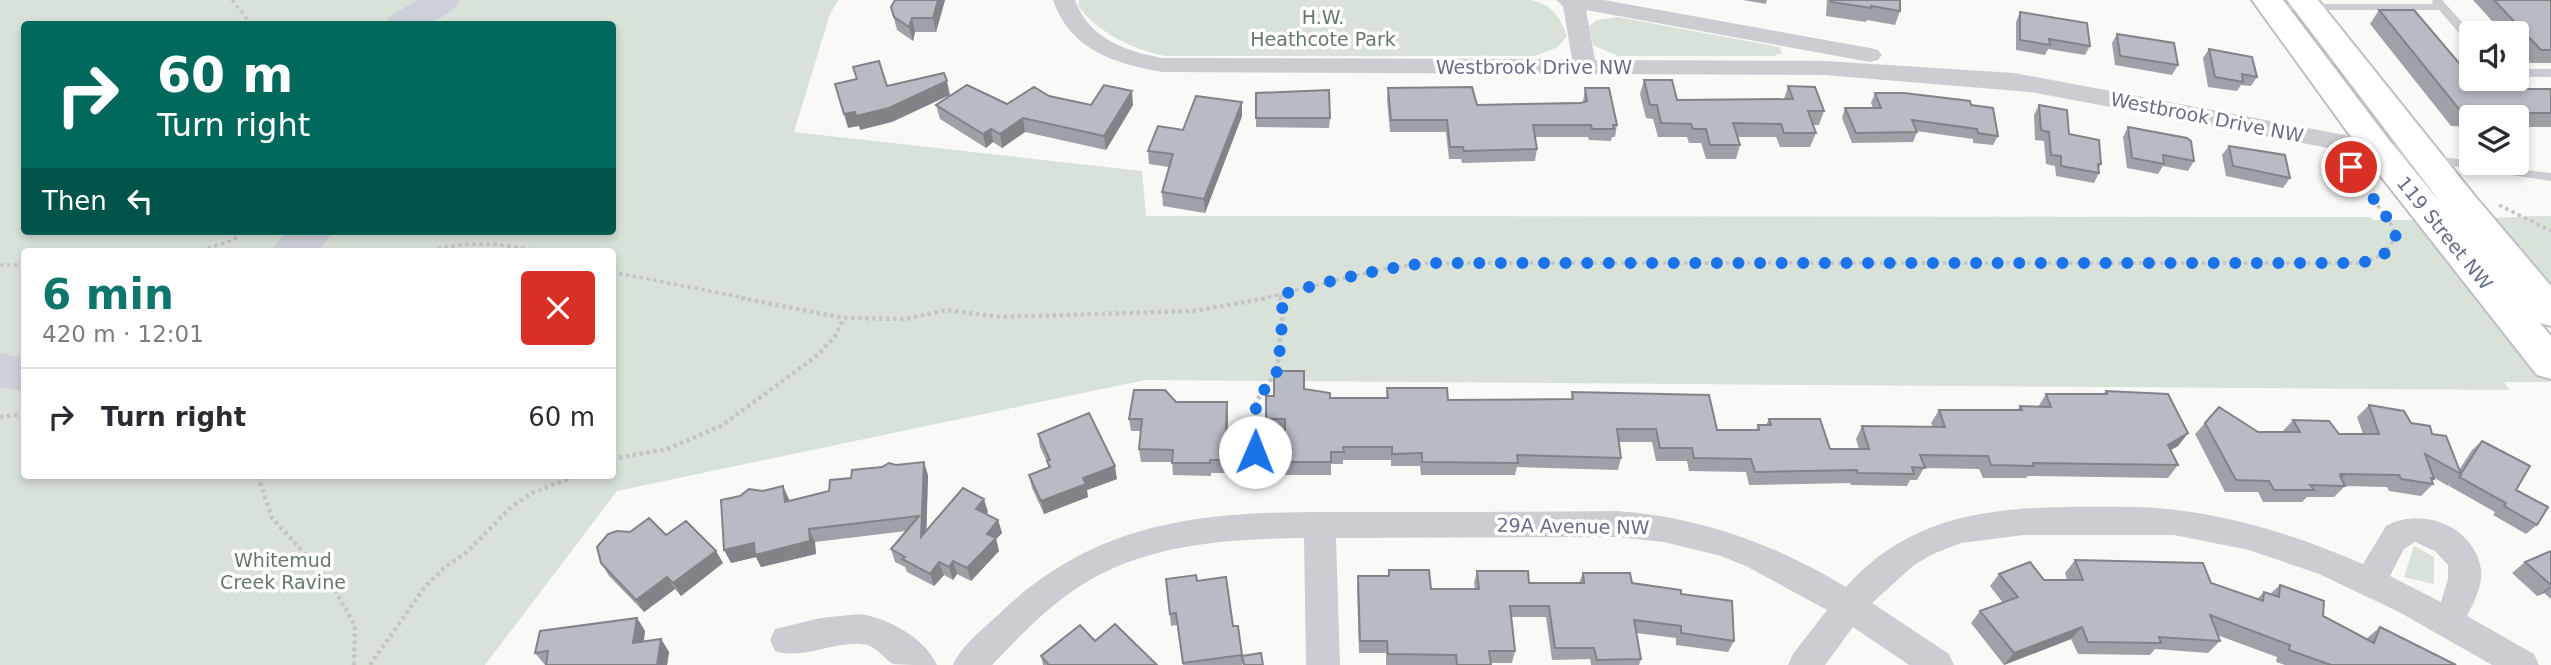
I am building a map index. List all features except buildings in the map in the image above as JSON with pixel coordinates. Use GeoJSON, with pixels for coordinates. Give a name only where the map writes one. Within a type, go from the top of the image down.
{"type":"FeatureCollection","features":[{"type":"Feature","properties":{"kind":"main road","name":"119 Street NW"},"geometry":{"type":"LineString","coordinates":[[2287,4],[2366,154],[2551,364]]}},
{"type":"Feature","properties":{"kind":"main road","name":"119 Street NW"},"geometry":{"type":"LineString","coordinates":[[2287,4],[2426,158],[2551,312]]}},
{"type":"Feature","properties":{"kind":"street","name":"Westbrook Drive NW"},"geometry":{"type":"LineString","coordinates":[[1064,0],[1074,24],[1096,43],[1124,56],[1163,65],[1825,68],[2030,84]]}},
{"type":"Feature","properties":{"kind":"street","name":"Westbrook Drive NW"},"geometry":{"type":"LineString","coordinates":[[1570,1],[2030,84],[2366,154],[2426,158]]}},
{"type":"Feature","properties":{"kind":"street"},"geometry":{"type":"LineString","coordinates":[[1570,1],[1585,67]]}},
{"type":"Feature","properties":{"kind":"street"},"geometry":{"type":"LineString","coordinates":[[1805,665],[1850,607],[1887,568],[1920,546],[1961,531],[2015,522],[2140,521],[2206,526],[2278,545],[2370,583],[2522,665]]}},
{"type":"Feature","properties":{"kind":"street","name":"29A Avenue NW"},"geometry":{"type":"LineString","coordinates":[[970,665],[1031,603],[1080,569],[1105,556],[1193,530],[1320,525],[1617,524],[1693,534],[1763,559],[1850,607],[1937,665]]}},
{"type":"Feature","properties":{"kind":"street"},"geometry":{"type":"LineString","coordinates":[[1320,525],[1323,665]]}},
{"type":"Feature","properties":{"kind":"street"},"geometry":{"type":"LineString","coordinates":[[2370,583],[2395,537],[2403,531],[2429,532],[2444,540],[2458,554],[2464,566],[2465,576],[2448,623]]}},
{"type":"Feature","properties":{"kind":"street"},"geometry":{"type":"LineString","coordinates":[[787,640],[857,628],[869,630],[879,634],[920,665]]}},
{"type":"Feature","properties":{"kind":"lane"},"geometry":{"type":"LineString","coordinates":[[2287,4],[2440,4],[2459,25]]}},
{"type":"Feature","properties":{"kind":"lane"},"geometry":{"type":"LineString","coordinates":[[2529,73],[2551,73]]}},
{"type":"Feature","properties":{"kind":"lane"},"geometry":{"type":"LineString","coordinates":[[2426,158],[2551,177]]}},
{"type":"Feature","properties":{"kind":"path"},"geometry":{"type":"LineString","coordinates":[[232,0],[249,21]]}},
{"type":"Feature","properties":{"kind":"path"},"geometry":{"type":"LineString","coordinates":[[616,273],[844,317],[906,319],[946,310],[1002,317],[1193,311],[1238,305],[1382,269],[1427,263],[2361,263],[2381,258],[2392,249],[2396,237],[2390,222],[2352,171],[2366,154]]}},
{"type":"Feature","properties":{"kind":"path"},"geometry":{"type":"LineString","coordinates":[[2493,202],[2551,231]]}},
{"type":"Feature","properties":{"kind":"path"},"geometry":{"type":"LineString","coordinates":[[207,248],[234,240],[239,235]]}},
{"type":"Feature","properties":{"kind":"path"},"geometry":{"type":"LineString","coordinates":[[436,248],[449,244],[479,242],[515,248]]}},
{"type":"Feature","properties":{"kind":"path"},"geometry":{"type":"LineString","coordinates":[[0,265],[21,265]]}},
{"type":"Feature","properties":{"kind":"path"},"geometry":{"type":"LineString","coordinates":[[1276,474],[1255,452],[1255,440],[1256,402],[1278,370],[1283,312],[1280,295]]}},
{"type":"Feature","properties":{"kind":"path"},"geometry":{"type":"LineString","coordinates":[[616,458],[667,449],[721,426],[818,355],[835,336],[844,317]]}},
{"type":"Feature","properties":{"kind":"path"},"geometry":{"type":"LineString","coordinates":[[0,417],[21,414]]}},
{"type":"Feature","properties":{"kind":"path"},"geometry":{"type":"LineString","coordinates":[[259,479],[272,518],[329,580],[355,625],[354,665]]}},
{"type":"Feature","properties":{"kind":"path"},"geometry":{"type":"LineString","coordinates":[[370,665],[424,588],[445,567],[467,552],[509,509],[530,494],[568,479]]}},
{"type":"Feature","properties":{"kind":"green space","name":"Whitemud Creek Ravine"},"geometry":{"type":"Polygon","coordinates":[[[0,0],[838,0],[830,14],[794,132],[1142,171],[1146,216],[2371,217],[2373,220],[2419,220],[2550,382],[2504,382],[2510,390],[1145,380],[617,491],[485,665],[0,665],[0,0]]]}},
{"type":"Feature","properties":{"kind":"green space","name":"H.W. Heathcote Park"},"geometry":{"type":"Polygon","coordinates":[[[1079,0],[1530,0],[1554,12],[1567,36],[1558,47],[1535,56],[1165,56],[1141,49],[1106,32],[1078,6],[1079,0]]]}},
{"type":"Feature","properties":{"kind":"green space"},"geometry":{"type":"Polygon","coordinates":[[[1618,17],[1779,47],[1782,53],[1774,56],[1618,56],[1593,45],[1589,26],[1597,20],[1618,17]]]}},
{"type":"Feature","properties":{"kind":"green space"},"geometry":{"type":"Polygon","coordinates":[[[2551,216],[2551,291],[2492,218],[2551,216]]]}},
{"type":"Feature","properties":{"kind":"green space"},"geometry":{"type":"Polygon","coordinates":[[[2414,546],[2434,557],[2434,584],[2404,577],[2414,546]]]}},
{"type":"Feature","properties":{"kind":"waterway"},"geometry":{"type":"LineString","coordinates":[[408,21],[443,0]]}},
{"type":"Feature","properties":{"kind":"waterway"},"geometry":{"type":"LineString","coordinates":[[295,248],[309,235]]}},
{"type":"Feature","properties":{"kind":"waterway"},"geometry":{"type":"LineString","coordinates":[[0,370],[21,374]]}},
{"type":"Feature","properties":{"kind":"route"},"geometry":{"type":"LineString","coordinates":[[1255,452],[1256,402],[1278,370],[1283,312],[1280,295],[1339,279],[1382,269],[1427,263],[2361,263],[2381,258],[2392,249],[2396,237],[2390,222],[2351,167]]}}]}
